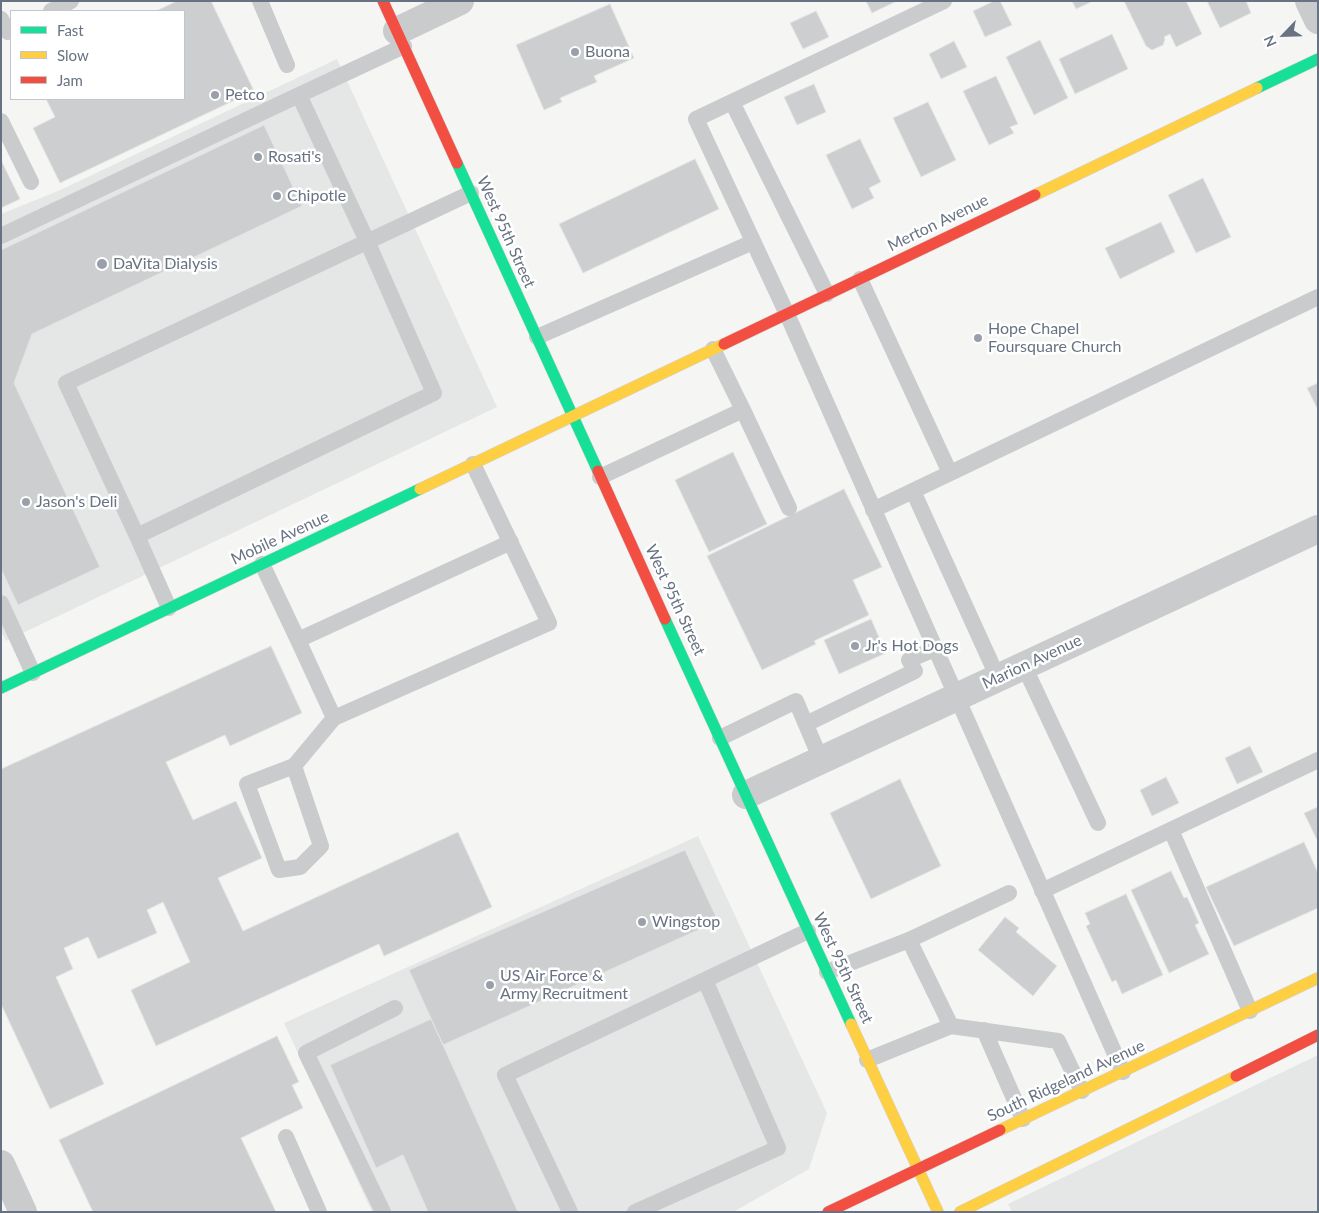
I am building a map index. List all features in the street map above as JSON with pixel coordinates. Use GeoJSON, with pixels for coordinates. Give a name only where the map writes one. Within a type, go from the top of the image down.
{"type":"FeatureCollection","features":[{"type":"Feature","properties":{"kind":"main road","name":"West 95th Street"},"geometry":{"type":"LineString","coordinates":[[383,1],[938,1212]]}},
{"type":"Feature","properties":{"kind":"main road","name":"Merton Avenue"},"geometry":{"type":"LineString","coordinates":[[573,416],[1318,59]]}},
{"type":"Feature","properties":{"kind":"main road","name":"Mobile Avenue"},"geometry":{"type":"LineString","coordinates":[[1,688],[573,416]]}},
{"type":"Feature","properties":{"kind":"main road","name":"South Ridgeland Avenue"},"geometry":{"type":"LineString","coordinates":[[828,1212],[1318,978]]}},
{"type":"Feature","properties":{"kind":"main road"},"geometry":{"type":"LineString","coordinates":[[960,1212],[1318,1035]]}},
{"type":"Feature","properties":{"kind":"street"},"geometry":{"type":"LineString","coordinates":[[400,39],[460,1]]}},
{"type":"Feature","properties":{"kind":"street"},"geometry":{"type":"LineString","coordinates":[[1309,1],[1318,20]]}},
{"type":"Feature","properties":{"kind":"street","name":"Marion Avenue"},"geometry":{"type":"LineString","coordinates":[[746,795],[1318,529]]}},
{"type":"Feature","properties":{"kind":"street"},"geometry":{"type":"LineString","coordinates":[[1,1164],[23,1212]]}},
{"type":"Feature","properties":{"kind":"lane"},"geometry":{"type":"LineString","coordinates":[[53,10],[71,1]]}},
{"type":"Feature","properties":{"kind":"lane"},"geometry":{"type":"LineString","coordinates":[[260,1],[287,65]]}},
{"type":"Feature","properties":{"kind":"lane"},"geometry":{"type":"LineString","coordinates":[[944,1],[696,118],[787,314],[1123,1072]]}},
{"type":"Feature","properties":{"kind":"lane"},"geometry":{"type":"LineString","coordinates":[[1,19],[8,32],[10,31]]}},
{"type":"Feature","properties":{"kind":"lane"},"geometry":{"type":"LineString","coordinates":[[1,236],[299,95],[400,39]]}},
{"type":"Feature","properties":{"kind":"lane"},"geometry":{"type":"LineString","coordinates":[[137,536],[434,393],[299,95]]}},
{"type":"Feature","properties":{"kind":"lane"},"geometry":{"type":"LineString","coordinates":[[732,102],[828,294]]}},
{"type":"Feature","properties":{"kind":"lane"},"geometry":{"type":"LineString","coordinates":[[1,121],[31,182]]}},
{"type":"Feature","properties":{"kind":"lane"},"geometry":{"type":"LineString","coordinates":[[169,608],[66,383],[471,193]]}},
{"type":"Feature","properties":{"kind":"lane"},"geometry":{"type":"LineString","coordinates":[[537,337],[753,242]]}},
{"type":"Feature","properties":{"kind":"lane"},"geometry":{"type":"LineString","coordinates":[[860,279],[950,473]]}},
{"type":"Feature","properties":{"kind":"lane"},"geometry":{"type":"LineString","coordinates":[[873,510],[1318,297]]}},
{"type":"Feature","properties":{"kind":"lane"},"geometry":{"type":"LineString","coordinates":[[713,349],[789,508]]}},
{"type":"Feature","properties":{"kind":"lane"},"geometry":{"type":"LineString","coordinates":[[600,477],[743,410]]}},
{"type":"Feature","properties":{"kind":"lane"},"geometry":{"type":"LineString","coordinates":[[294,766],[321,846],[300,867],[279,870],[247,784],[294,766],[334,718],[549,622],[473,464]]}},
{"type":"Feature","properties":{"kind":"lane"},"geometry":{"type":"LineString","coordinates":[[913,491],[998,678]]}},
{"type":"Feature","properties":{"kind":"lane"},"geometry":{"type":"LineString","coordinates":[[298,640],[511,542]]}},
{"type":"Feature","properties":{"kind":"lane"},"geometry":{"type":"LineString","coordinates":[[262,564],[334,718]]}},
{"type":"Feature","properties":{"kind":"lane"},"geometry":{"type":"LineString","coordinates":[[1,603],[33,673]]}},
{"type":"Feature","properties":{"kind":"lane"},"geometry":{"type":"LineString","coordinates":[[806,724],[915,671],[909,660],[935,649]]}},
{"type":"Feature","properties":{"kind":"lane"},"geometry":{"type":"LineString","coordinates":[[1024,666],[1098,823]]}},
{"type":"Feature","properties":{"kind":"lane"},"geometry":{"type":"LineString","coordinates":[[720,738],[796,701],[821,760]]}},
{"type":"Feature","properties":{"kind":"lane"},"geometry":{"type":"LineString","coordinates":[[1042,891],[1318,760]]}},
{"type":"Feature","properties":{"kind":"lane"},"geometry":{"type":"LineString","coordinates":[[1171,830],[1250,1011]]}},
{"type":"Feature","properties":{"kind":"lane"},"geometry":{"type":"LineString","coordinates":[[827,972],[909,940],[1009,893]]}},
{"type":"Feature","properties":{"kind":"lane"},"geometry":{"type":"LineString","coordinates":[[570,1212],[505,1075],[808,931]]}},
{"type":"Feature","properties":{"kind":"lane"},"geometry":{"type":"LineString","coordinates":[[909,940],[951,1026]]}},
{"type":"Feature","properties":{"kind":"lane"},"geometry":{"type":"LineString","coordinates":[[635,1212],[778,1148],[706,980]]}},
{"type":"Feature","properties":{"kind":"lane"},"geometry":{"type":"LineString","coordinates":[[383,1212],[306,1053],[395,1008]]}},
{"type":"Feature","properties":{"kind":"lane"},"geometry":{"type":"LineString","coordinates":[[867,1060],[951,1026],[984,1030],[1058,1041],[1082,1090]]}},
{"type":"Feature","properties":{"kind":"lane"},"geometry":{"type":"LineString","coordinates":[[984,1030],[1024,1119]]}},
{"type":"Feature","properties":{"kind":"lane"},"geometry":{"type":"LineString","coordinates":[[286,1138],[319,1212]]}},
{"type":"Feature","properties":{"kind":"shaded area"},"geometry":{"type":"Polygon","coordinates":[[[337,59],[497,407],[6,641],[1,631],[1,214],[58,191],[337,59]]]}},
{"type":"Feature","properties":{"kind":"shaded area"},"geometry":{"type":"Polygon","coordinates":[[[698,836],[827,1113],[809,1169],[733,1212],[372,1212],[284,1023],[698,836]]]}},
{"type":"Feature","properties":{"kind":"shaded area"},"geometry":{"type":"Polygon","coordinates":[[[1318,1055],[1318,1212],[1012,1212],[1008,1204],[1318,1055]]]}},
{"type":"Feature","properties":{"kind":"building","name":"Petco"},"geometry":{"type":"Polygon","coordinates":[[[177,1],[211,1],[254,91],[60,183],[33,128],[55,117],[46,100],[185,100],[185,10],[158,10],[177,1]]]}},
{"type":"Feature","properties":{"kind":"building"},"geometry":{"type":"Polygon","coordinates":[[[866,1],[897,1],[872,13],[866,1]]]}},
{"type":"Feature","properties":{"kind":"building"},"geometry":{"type":"Polygon","coordinates":[[[994,1],[1000,1],[1012,25],[985,37],[973,11],[994,1]]]}},
{"type":"Feature","properties":{"kind":"building"},"geometry":{"type":"Polygon","coordinates":[[[1072,1],[1093,1],[1076,9],[1072,1]]]}},
{"type":"Feature","properties":{"kind":"building"},"geometry":{"type":"Polygon","coordinates":[[[1124,1],[1186,1],[1202,34],[1176,47],[1170,34],[1164,37],[1163,45],[1152,50],[1146,46],[1124,1]]]}},
{"type":"Feature","properties":{"kind":"building"},"geometry":{"type":"Polygon","coordinates":[[[1207,1],[1246,1],[1251,13],[1220,28],[1207,1]]]}},
{"type":"Feature","properties":{"kind":"building","name":"Buona"},"geometry":{"type":"Polygon","coordinates":[[[610,4],[634,58],[594,76],[597,82],[560,98],[562,102],[544,110],[516,45],[610,4]]]}},
{"type":"Feature","properties":{"kind":"building"},"geometry":{"type":"Polygon","coordinates":[[[816,11],[829,37],[803,49],[790,23],[816,11]]]}},
{"type":"Feature","properties":{"kind":"building"},"geometry":{"type":"Polygon","coordinates":[[[1112,34],[1128,69],[1075,94],[1059,59],[1112,34]]]}},
{"type":"Feature","properties":{"kind":"building"},"geometry":{"type":"Polygon","coordinates":[[[1040,40],[1068,98],[1034,115],[1006,57],[1040,40]]]}},
{"type":"Feature","properties":{"kind":"building"},"geometry":{"type":"Polygon","coordinates":[[[954,41],[967,67],[941,79],[929,54],[954,41]]]}},
{"type":"Feature","properties":{"kind":"building"},"geometry":{"type":"Polygon","coordinates":[[[996,76],[1018,124],[1010,127],[1014,133],[989,145],[963,91],[996,76]]]}},
{"type":"Feature","properties":{"kind":"building"},"geometry":{"type":"Polygon","coordinates":[[[814,84],[826,112],[797,125],[784,97],[814,84]]]}},
{"type":"Feature","properties":{"kind":"building"},"geometry":{"type":"Polygon","coordinates":[[[928,102],[956,160],[921,177],[893,118],[928,102]]]}},
{"type":"Feature","properties":{"kind":"building"},"geometry":{"type":"Polygon","coordinates":[[[264,125],[302,206],[32,334],[14,383],[100,567],[18,605],[1,569],[1,250],[264,125]]]}},
{"type":"Feature","properties":{"kind":"building"},"geometry":{"type":"Polygon","coordinates":[[[860,139],[881,182],[869,188],[874,198],[852,209],[826,155],[860,139]]]}},
{"type":"Feature","properties":{"kind":"building"},"geometry":{"type":"Polygon","coordinates":[[[695,159],[719,209],[583,273],[559,224],[695,159]]]}},
{"type":"Feature","properties":{"kind":"building"},"geometry":{"type":"Polygon","coordinates":[[[1,160],[20,199],[1,208],[1,160]]]}},
{"type":"Feature","properties":{"kind":"building"},"geometry":{"type":"Polygon","coordinates":[[[1203,178],[1231,237],[1196,253],[1168,195],[1203,178]]]}},
{"type":"Feature","properties":{"kind":"building"},"geometry":{"type":"Polygon","coordinates":[[[1161,222],[1175,252],[1120,279],[1105,248],[1161,222]]]}},
{"type":"Feature","properties":{"kind":"building"},"geometry":{"type":"Polygon","coordinates":[[[1318,383],[1318,410],[1307,388],[1318,383]]]}},
{"type":"Feature","properties":{"kind":"building"},"geometry":{"type":"Polygon","coordinates":[[[733,452],[767,524],[709,552],[675,480],[733,452]]]}},
{"type":"Feature","properties":{"kind":"building"},"geometry":{"type":"Polygon","coordinates":[[[844,489],[882,567],[853,580],[869,615],[814,641],[816,644],[762,670],[707,556],[844,489]]]}},
{"type":"Feature","properties":{"kind":"building","name":"Jr's Hot Dogs"},"geometry":{"type":"Polygon","coordinates":[[[871,619],[886,653],[839,674],[824,640],[871,619]]]}},
{"type":"Feature","properties":{"kind":"building"},"geometry":{"type":"Polygon","coordinates":[[[271,646],[302,713],[230,746],[225,735],[166,762],[193,820],[236,801],[262,858],[218,878],[243,931],[458,832],[492,907],[384,956],[379,944],[156,1046],[131,990],[190,962],[163,902],[147,910],[157,933],[98,959],[88,937],[64,948],[73,969],[56,977],[104,1084],[50,1109],[1,1004],[1,769],[271,646]]]}},
{"type":"Feature","properties":{"kind":"building"},"geometry":{"type":"Polygon","coordinates":[[[1250,746],[1263,772],[1237,784],[1225,758],[1250,746]]]}},
{"type":"Feature","properties":{"kind":"building"},"geometry":{"type":"Polygon","coordinates":[[[1166,777],[1179,803],[1152,816],[1140,790],[1166,777]]]}},
{"type":"Feature","properties":{"kind":"building"},"geometry":{"type":"Polygon","coordinates":[[[900,779],[941,866],[871,899],[830,813],[900,779]]]}},
{"type":"Feature","properties":{"kind":"building"},"geometry":{"type":"Polygon","coordinates":[[[1318,807],[1318,842],[1304,813],[1318,807]]]}},
{"type":"Feature","properties":{"kind":"building"},"geometry":{"type":"Polygon","coordinates":[[[1304,842],[1318,873],[1318,908],[1234,946],[1206,887],[1304,842]]]}},
{"type":"Feature","properties":{"kind":"building"},"geometry":{"type":"Polygon","coordinates":[[[685,850],[718,921],[443,1045],[409,970],[685,850]]]}},
{"type":"Feature","properties":{"kind":"building"},"geometry":{"type":"Polygon","coordinates":[[[1171,871],[1184,898],[1187,897],[1199,923],[1195,925],[1209,954],[1169,973],[1131,890],[1171,871]]]}},
{"type":"Feature","properties":{"kind":"building"},"geometry":{"type":"Polygon","coordinates":[[[1126,894],[1163,975],[1122,994],[1116,980],[1112,982],[1086,926],[1090,924],[1085,913],[1126,894]]]}},
{"type":"Feature","properties":{"kind":"building"},"geometry":{"type":"Polygon","coordinates":[[[1005,917],[1019,928],[1016,932],[1057,966],[1033,996],[978,950],[1005,917]]]}},
{"type":"Feature","properties":{"kind":"building"},"geometry":{"type":"Polygon","coordinates":[[[431,1019],[518,1212],[428,1212],[403,1155],[376,1168],[330,1065],[431,1019]]]}},
{"type":"Feature","properties":{"kind":"building"},"geometry":{"type":"Polygon","coordinates":[[[277,1036],[299,1082],[292,1085],[303,1108],[241,1138],[276,1212],[93,1212],[59,1140],[277,1036]]]}},
{"type":"Feature","properties":{"kind":"traffic: fast"},"geometry":{"type":"LineString","coordinates":[[1257,88],[1318,59]]}},
{"type":"Feature","properties":{"kind":"traffic: fast"},"geometry":{"type":"LineString","coordinates":[[457,163],[598,471]]}},
{"type":"Feature","properties":{"kind":"traffic: fast"},"geometry":{"type":"LineString","coordinates":[[1,688],[420,489]]}},
{"type":"Feature","properties":{"kind":"traffic: fast"},"geometry":{"type":"LineString","coordinates":[[665,619],[851,1024]]}},
{"type":"Feature","properties":{"kind":"traffic: slow"},"geometry":{"type":"LineString","coordinates":[[1035,195],[1257,88]]}},
{"type":"Feature","properties":{"kind":"traffic: slow"},"geometry":{"type":"LineString","coordinates":[[420,489],[724,344]]}},
{"type":"Feature","properties":{"kind":"traffic: slow"},"geometry":{"type":"LineString","coordinates":[[1000,1130],[1318,978]]}},
{"type":"Feature","properties":{"kind":"traffic: slow"},"geometry":{"type":"LineString","coordinates":[[851,1024],[938,1212]]}},
{"type":"Feature","properties":{"kind":"traffic: slow"},"geometry":{"type":"LineString","coordinates":[[960,1212],[1236,1076]]}},
{"type":"Feature","properties":{"kind":"traffic: jam"},"geometry":{"type":"LineString","coordinates":[[383,1],[457,163]]}},
{"type":"Feature","properties":{"kind":"traffic: jam"},"geometry":{"type":"LineString","coordinates":[[724,344],[1035,195]]}},
{"type":"Feature","properties":{"kind":"traffic: jam"},"geometry":{"type":"LineString","coordinates":[[598,471],[665,619]]}},
{"type":"Feature","properties":{"kind":"traffic: jam"},"geometry":{"type":"LineString","coordinates":[[1236,1076],[1318,1035]]}},
{"type":"Feature","properties":{"kind":"traffic: jam"},"geometry":{"type":"LineString","coordinates":[[828,1212],[1000,1130]]}},
{"type":"Feature","properties":{"kind":"place","name":"Buona"},"geometry":{"type":"Point","coordinates":[575,52]}},
{"type":"Feature","properties":{"kind":"place","name":"Petco"},"geometry":{"type":"Point","coordinates":[215,95]}},
{"type":"Feature","properties":{"kind":"place","name":"Rosati's"},"geometry":{"type":"Point","coordinates":[258,157]}},
{"type":"Feature","properties":{"kind":"place","name":"Chipotle"},"geometry":{"type":"Point","coordinates":[277,196]}},
{"type":"Feature","properties":{"kind":"place","name":"DaVita Dialysis"},"geometry":{"type":"Point","coordinates":[102,264]}},
{"type":"Feature","properties":{"kind":"place","name":"Hope Chapel Foursquare Church"},"geometry":{"type":"Point","coordinates":[978,338]}},
{"type":"Feature","properties":{"kind":"place","name":"Jason's Deli"},"geometry":{"type":"Point","coordinates":[26,502]}},
{"type":"Feature","properties":{"kind":"place","name":"Jr's Hot Dogs"},"geometry":{"type":"Point","coordinates":[855,646]}},
{"type":"Feature","properties":{"kind":"place","name":"Wingstop"},"geometry":{"type":"Point","coordinates":[642,922]}},
{"type":"Feature","properties":{"kind":"place","name":"US Air Force & Army Recruitment"},"geometry":{"type":"Point","coordinates":[490,985]}}]}
